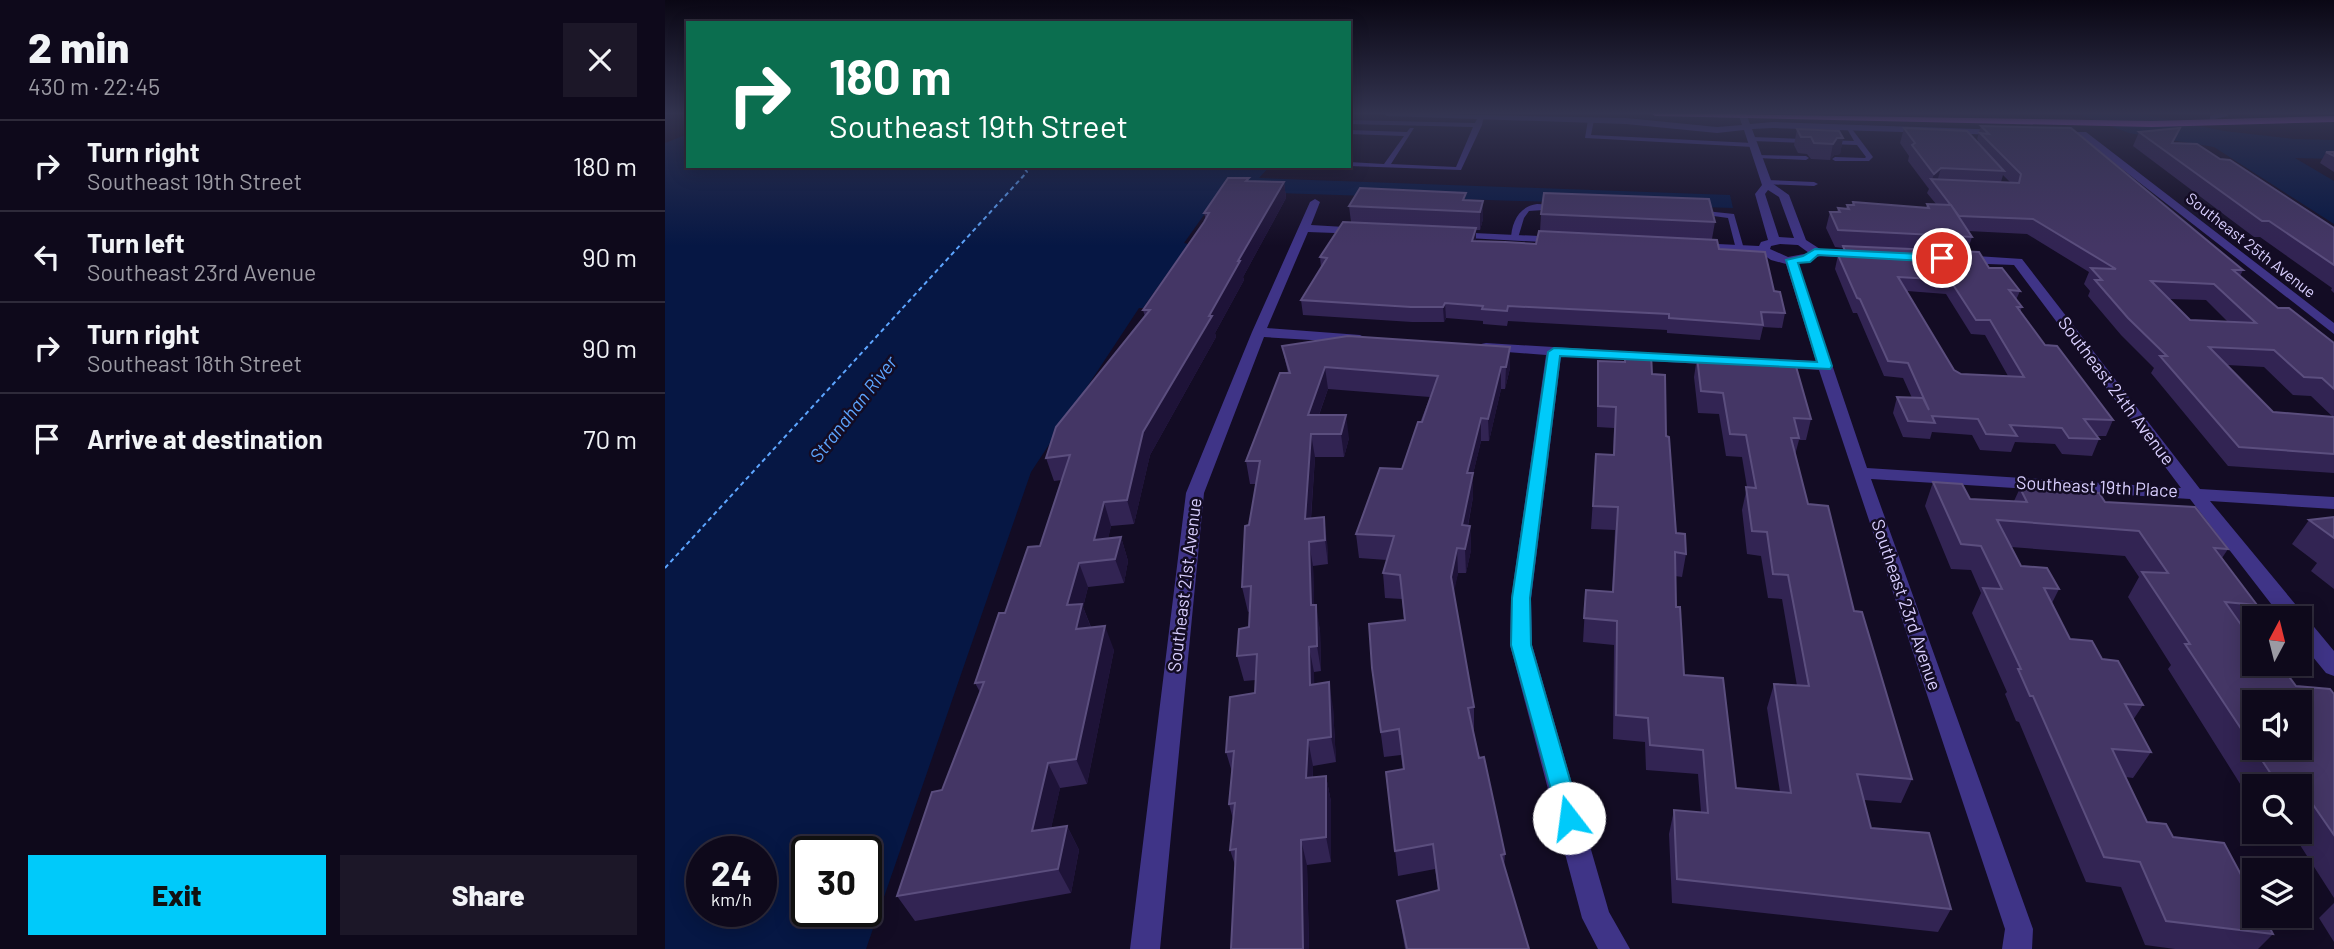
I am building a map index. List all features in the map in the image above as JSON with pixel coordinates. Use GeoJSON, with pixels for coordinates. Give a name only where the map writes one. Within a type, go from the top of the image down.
{"type":"FeatureCollection","features":[{"type":"Feature","properties":{"kind":"street"},"geometry":{"type":"LineString","coordinates":[[1757,157],[1767,183],[1784,195],[1801,242]]}},
{"type":"Feature","properties":{"kind":"street","name":"Southeast 25th Avenue"},"geometry":{"type":"LineString","coordinates":[[2113,157],[2334,330]]}},
{"type":"Feature","properties":{"kind":"street"},"geometry":{"type":"LineString","coordinates":[[1767,183],[1760,194],[1774,240]]}},
{"type":"Feature","properties":{"kind":"street","name":"Southeast 21st Avenue"},"geometry":{"type":"LineString","coordinates":[[1145,949],[1195,493],[1259,332],[1315,202]]}},
{"type":"Feature","properties":{"kind":"street"},"geometry":{"type":"LineString","coordinates":[[1306,228],[1375,232]]}},
{"type":"Feature","properties":{"kind":"street"},"geometry":{"type":"LineString","coordinates":[[1445,235],[1581,241]]}},
{"type":"Feature","properties":{"kind":"street"},"geometry":{"type":"LineString","coordinates":[[1764,250],[1765,244],[1774,240],[1801,242],[1815,252],[1883,256]]}},
{"type":"Feature","properties":{"kind":"street"},"geometry":{"type":"LineString","coordinates":[[1687,246],[1764,250],[1771,256],[1791,260],[1806,259],[1815,252]]}},
{"type":"Feature","properties":{"kind":"street","name":"Southeast 24th Avenue"},"geometry":{"type":"LineString","coordinates":[[1950,259],[2018,262],[2194,493],[2284,606]]}},
{"type":"Feature","properties":{"kind":"street","name":"Southeast 23rd Avenue"},"geometry":{"type":"LineString","coordinates":[[1791,260],[1860,473],[2019,929],[2017,949]]}},
{"type":"Feature","properties":{"kind":"street"},"geometry":{"type":"LineString","coordinates":[[1259,332],[1380,340]]}},
{"type":"Feature","properties":{"kind":"street"},"geometry":{"type":"LineString","coordinates":[[1474,346],[1730,361]]}},
{"type":"Feature","properties":{"kind":"street"},"geometry":{"type":"LineString","coordinates":[[1554,352],[1521,598],[1521,645],[1596,918],[1615,949]]}},
{"type":"Feature","properties":{"kind":"street"},"geometry":{"type":"LineString","coordinates":[[1758,363],[1825,366]]}},
{"type":"Feature","properties":{"kind":"street","name":"Southeast 19th Place"},"geometry":{"type":"LineString","coordinates":[[1860,473],[2334,503]]}},
{"type":"Feature","properties":{"kind":"street"},"geometry":{"type":"LineString","coordinates":[[2312,640],[2334,667]]}},
{"type":"Feature","properties":{"kind":"lane"},"geometry":{"type":"LineString","coordinates":[[1387,166],[1393,157]]}},
{"type":"Feature","properties":{"kind":"lane"},"geometry":{"type":"LineString","coordinates":[[1351,164],[1459,169],[1464,157]]}},
{"type":"Feature","properties":{"kind":"lane"},"geometry":{"type":"LineString","coordinates":[[1789,157],[1807,158]]}},
{"type":"Feature","properties":{"kind":"lane"},"geometry":{"type":"LineString","coordinates":[[1835,159],[1869,157]]}},
{"type":"Feature","properties":{"kind":"lane"},"geometry":{"type":"LineString","coordinates":[[1767,183],[1814,184]]}},
{"type":"Feature","properties":{"kind":"lane"},"geometry":{"type":"LineString","coordinates":[[1514,238],[1522,211],[1526,207],[1572,208]]}},
{"type":"Feature","properties":{"kind":"lane"},"geometry":{"type":"LineString","coordinates":[[1690,212],[1731,216],[1740,249]]}},
{"type":"Feature","properties":{"kind":"water","name":"Stranahan River"},"geometry":{"type":"Polygon","coordinates":[[[665,157],[686,157],[686,168],[1268,168],[1259,178],[1730,195],[1733,208],[1221,191],[1184,243],[1188,244],[1143,308],[1139,308],[1031,472],[882,903],[882,836],[791,836],[791,927],[874,927],[866,949],[665,949],[665,157]]]}},
{"type":"Feature","properties":{"kind":"water"},"geometry":{"type":"Polygon","coordinates":[[[2230,157],[2334,157],[2295,158],[2334,181],[2334,224],[2230,157]]]}},
{"type":"Feature","properties":{"kind":"building"},"geometry":{"type":"Polygon","coordinates":[[[1921,157],[1991,157],[2004,171],[1941,168],[1934,174],[1921,157]]]}},
{"type":"Feature","properties":{"kind":"building"},"geometry":{"type":"Polygon","coordinates":[[[2004,157],[2106,157],[2243,270],[2233,270],[2278,308],[2289,308],[2334,343],[2334,389],[2322,378],[2304,377],[2274,350],[2209,347],[2273,412],[2334,417],[2334,454],[2239,447],[2160,356],[2167,356],[2128,318],[2095,280],[2102,280],[2091,268],[2116,269],[2033,219],[1959,216],[1931,179],[2019,183],[2021,174],[2004,157]],[[2151,281],[2190,320],[2256,323],[2214,284],[2151,281]]]}},
{"type":"Feature","properties":{"kind":"building"},"geometry":{"type":"Polygon","coordinates":[[[2174,157],[2230,160],[2334,228],[2334,265],[2269,221],[2262,221],[2174,157]]]}},
{"type":"Feature","properties":{"kind":"building"},"geometry":{"type":"Polygon","coordinates":[[[1228,178],[1284,182],[1238,261],[1209,316],[1212,316],[1143,432],[1127,500],[1104,502],[1094,540],[1121,537],[1115,559],[1079,563],[1067,605],[1082,604],[1076,629],[1105,626],[1076,759],[1048,763],[1032,831],[1067,826],[1058,869],[897,896],[932,792],[942,790],[984,682],[975,683],[999,613],[1005,613],[1028,547],[1040,546],[1070,455],[1046,458],[1056,427],[1150,310],[1143,310],[1204,222],[1209,213],[1204,213],[1228,178]]]}},
{"type":"Feature","properties":{"kind":"building"},"geometry":{"type":"Polygon","coordinates":[[[1360,188],[1466,193],[1463,200],[1483,201],[1480,212],[1349,206],[1360,188]]]}},
{"type":"Feature","properties":{"kind":"building"},"geometry":{"type":"Polygon","coordinates":[[[1544,193],[1709,199],[1715,222],[1541,214],[1544,193]]]}},
{"type":"Feature","properties":{"kind":"building"},"geometry":{"type":"Polygon","coordinates":[[[1853,202],[1929,208],[1927,204],[1951,205],[1972,237],[1838,230],[1830,212],[1840,212],[1838,208],[1849,209],[1847,205],[1854,205],[1853,202]]]}},
{"type":"Feature","properties":{"kind":"building"},"geometry":{"type":"Polygon","coordinates":[[[1343,222],[1476,228],[1472,241],[1536,244],[1539,231],[1717,240],[1719,249],[1765,252],[1774,291],[1780,292],[1785,313],[1761,312],[1763,325],[1669,318],[1669,314],[1508,306],[1507,311],[1445,303],[1443,307],[1411,307],[1301,300],[1327,258],[1320,257],[1343,222]]]}},
{"type":"Feature","properties":{"kind":"building"},"geometry":{"type":"Polygon","coordinates":[[[1843,246],[1979,252],[1989,268],[2002,268],[2020,291],[2009,290],[2022,307],[2017,307],[2045,345],[2057,346],[2113,420],[2084,419],[2099,439],[2069,438],[2062,428],[2010,425],[2017,436],[1986,434],[1978,419],[1932,416],[1935,423],[1908,421],[1897,397],[1923,398],[1929,410],[1908,363],[1888,361],[1838,255],[1847,256],[1843,246]],[[1898,277],[1954,370],[1961,374],[2024,377],[1990,320],[1976,320],[1950,280],[1898,277]]]}},
{"type":"Feature","properties":{"kind":"building"},"geometry":{"type":"Polygon","coordinates":[[[1348,336],[1510,347],[1506,367],[1501,367],[1488,419],[1481,418],[1467,473],[1473,473],[1462,525],[1470,526],[1465,549],[1457,548],[1451,577],[1474,707],[1468,708],[1479,758],[1484,757],[1505,854],[1501,855],[1529,949],[1407,949],[1397,901],[1439,890],[1433,844],[1395,851],[1386,772],[1404,769],[1399,729],[1381,732],[1369,624],[1405,620],[1400,575],[1383,573],[1394,536],[1356,534],[1380,468],[1402,469],[1438,376],[1325,367],[1308,415],[1346,415],[1341,434],[1311,434],[1305,519],[1324,517],[1325,540],[1309,542],[1311,605],[1316,605],[1317,646],[1309,647],[1310,685],[1329,682],[1331,737],[1308,740],[1306,778],[1326,776],[1326,837],[1301,840],[1303,949],[1231,949],[1236,849],[1230,850],[1235,803],[1229,804],[1234,751],[1226,752],[1230,697],[1255,693],[1257,654],[1237,656],[1239,629],[1249,627],[1251,586],[1242,587],[1245,526],[1249,525],[1260,461],[1246,461],[1280,373],[1290,373],[1282,346],[1348,336]]]}},
{"type":"Feature","properties":{"kind":"building"},"geometry":{"type":"Polygon","coordinates":[[[1625,353],[1651,354],[1652,374],[1665,375],[1666,436],[1669,437],[1676,533],[1685,534],[1686,554],[1675,552],[1676,607],[1680,607],[1684,675],[1723,678],[1736,788],[1791,793],[1774,684],[1809,686],[1788,575],[1773,574],[1767,532],[1752,531],[1746,487],[1756,488],[1746,435],[1730,434],[1723,393],[1701,391],[1697,357],[1795,363],[1811,419],[1794,418],[1799,438],[1791,438],[1808,504],[1828,506],[1854,611],[1862,612],[1912,779],[1857,774],[1871,828],[1929,833],[1951,909],[1677,879],[1674,810],[1708,813],[1703,750],[1650,745],[1648,718],[1616,715],[1617,621],[1584,618],[1586,590],[1613,592],[1618,507],[1593,506],[1596,454],[1614,455],[1616,407],[1598,406],[1598,361],[1625,362],[1625,353]]]}},
{"type":"Feature","properties":{"kind":"building"},"geometry":{"type":"Polygon","coordinates":[[[1933,482],[1962,484],[1970,499],[2027,502],[2020,488],[2099,493],[2105,502],[2195,507],[2228,549],[2214,548],[2257,605],[2225,602],[2242,626],[2242,676],[2289,676],[2296,686],[2330,689],[2334,694],[2334,835],[2312,803],[2312,774],[2271,774],[2262,760],[2312,760],[2312,690],[2242,690],[2242,730],[2185,644],[2190,644],[2142,572],[2168,573],[2139,531],[1997,520],[2021,566],[2047,568],[2059,589],[2044,588],[2070,639],[2092,641],[2102,659],[2118,661],[2143,705],[2125,704],[2151,752],[2112,749],[2147,822],[2166,824],[2173,837],[2224,843],[2242,877],[2242,928],[2270,928],[2273,934],[2166,921],[2140,862],[2104,857],[1983,588],[2002,589],[1981,546],[1961,544],[1933,482]]]}},
{"type":"Feature","properties":{"kind":"building"},"geometry":{"type":"Polygon","coordinates":[[[2334,517],[2334,538],[2309,520],[2334,517]]]}},
{"type":"Feature","properties":{"kind":"ferry route"},"geometry":{"type":"LineString","coordinates":[[665,568],[1027,172],[1024,168]]}},
{"type":"Feature","properties":{"kind":"route"},"geometry":{"type":"LineString","coordinates":[[1569,818],[1521,645],[1521,598],[1554,352],[1825,366],[1791,260],[1806,259],[1815,255],[1815,252],[1942,258]]}}]}
